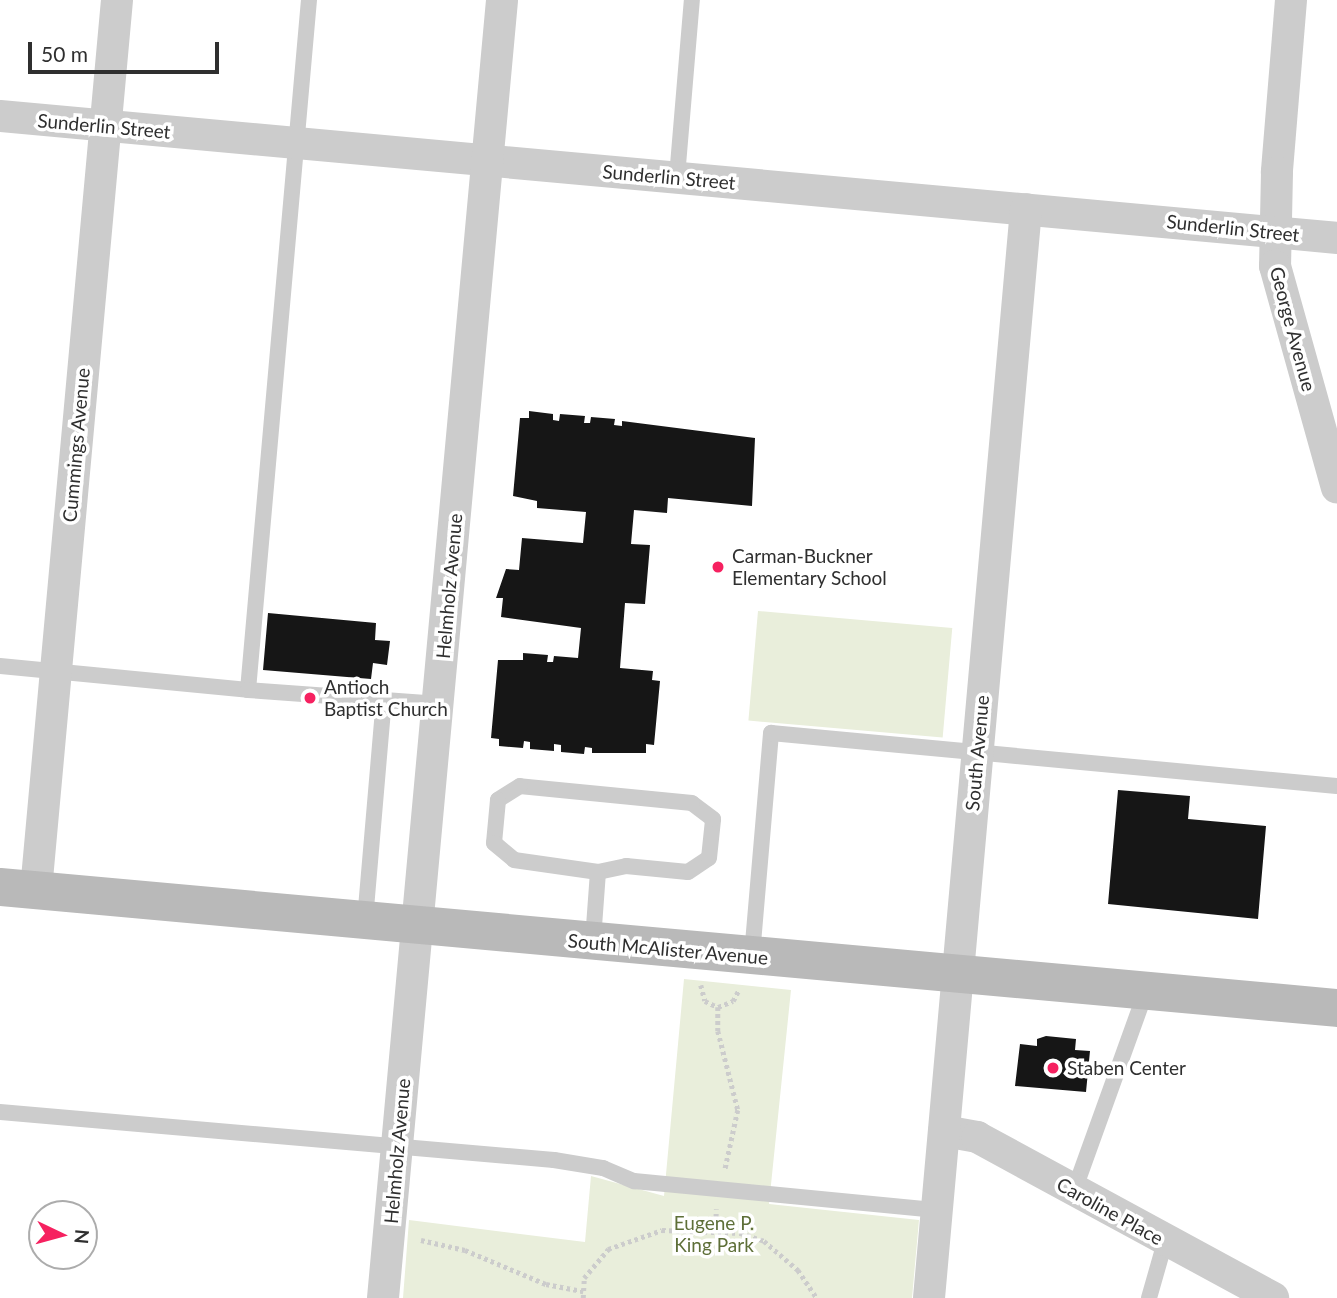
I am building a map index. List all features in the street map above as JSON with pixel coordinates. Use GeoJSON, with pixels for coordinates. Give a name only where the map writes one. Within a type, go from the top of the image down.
{"type":"FeatureCollection","features":[{"type":"Feature","properties":{"kind":"street","name":"Cummings Avenue"},"geometry":{"type":"LineString","coordinates":[[18,889],[56,672],[117,0]]}},
{"type":"Feature","properties":{"kind":"street","name":"Helmholz Avenue"},"geometry":{"type":"LineString","coordinates":[[383,1298],[502,0]]}},
{"type":"Feature","properties":{"kind":"street","name":"George Avenue"},"geometry":{"type":"LineString","coordinates":[[1291,0],[1274,232],[1278,282],[1337,488]]}},
{"type":"Feature","properties":{"kind":"street","name":"Sunderlin Street"},"geometry":{"type":"LineString","coordinates":[[0,116],[1337,238]]}},
{"type":"Feature","properties":{"kind":"street","name":"South Avenue"},"geometry":{"type":"LineString","coordinates":[[929,1298],[1026,209]]}},
{"type":"Feature","properties":{"kind":"street","name":"South McAlister Avenue"},"geometry":{"type":"LineString","coordinates":[[18,889],[593,943],[745,973],[959,973],[1337,1008]]}},
{"type":"Feature","properties":{"kind":"street","name":"Caroline Place"},"geometry":{"type":"LineString","coordinates":[[944,1131],[977,1137],[1273,1298]]}},
{"type":"Feature","properties":{"kind":"lane"},"geometry":{"type":"LineString","coordinates":[[248,690],[309,0]]}},
{"type":"Feature","properties":{"kind":"lane"},"geometry":{"type":"LineString","coordinates":[[677,177],[692,0]]}},
{"type":"Feature","properties":{"kind":"lane"},"geometry":{"type":"LineString","coordinates":[[0,666],[248,690],[439,704]]}},
{"type":"Feature","properties":{"kind":"lane"},"geometry":{"type":"LineString","coordinates":[[365,922],[384,699]]}},
{"type":"Feature","properties":{"kind":"lane"},"geometry":{"type":"LineString","coordinates":[[745,973],[771,733],[1337,786]]}},
{"type":"Feature","properties":{"kind":"lane"},"geometry":{"type":"LineString","coordinates":[[520,786],[692,803],[713,819],[709,858],[688,872],[625,866],[598,872],[514,860],[494,843],[498,800],[520,786]]}},
{"type":"Feature","properties":{"kind":"lane"},"geometry":{"type":"LineString","coordinates":[[593,943],[598,872]]}},
{"type":"Feature","properties":{"kind":"lane"},"geometry":{"type":"LineString","coordinates":[[1074,1191],[1146,991]]}},
{"type":"Feature","properties":{"kind":"lane"},"geometry":{"type":"LineString","coordinates":[[0,1112],[554,1160],[634,1181],[937,1210]]}},
{"type":"Feature","properties":{"kind":"lane"},"geometry":{"type":"LineString","coordinates":[[1149,1298],[1165,1241]]}},
{"type":"Feature","properties":{"kind":"path"},"geometry":{"type":"LineString","coordinates":[[701,985],[705,1001],[718,1007],[733,1000],[745,973]]}},
{"type":"Feature","properties":{"kind":"path"},"geometry":{"type":"LineString","coordinates":[[715,1231],[718,1189],[738,1110],[718,1031],[718,1007]]}},
{"type":"Feature","properties":{"kind":"path"},"geometry":{"type":"LineString","coordinates":[[583,1298],[590,1267],[608,1249],[662,1230],[715,1231],[764,1241],[798,1270],[817,1298]]}},
{"type":"Feature","properties":{"kind":"path"},"geometry":{"type":"LineString","coordinates":[[421,1240],[465,1250],[546,1284],[583,1291]]}},
{"type":"Feature","properties":{"kind":"green space"},"geometry":{"type":"Polygon","coordinates":[[[758,611],[952,628],[943,738],[748,721],[758,611]]]}},
{"type":"Feature","properties":{"kind":"green space","name":"Eugene P. King Park"},"geometry":{"type":"Polygon","coordinates":[[[684,979],[791,990],[769,1204],[919,1220],[912,1298],[403,1298],[409,1220],[585,1242],[591,1176],[664,1196],[684,979]]]}},
{"type":"Feature","properties":{"kind":"building"},"geometry":{"type":"Polygon","coordinates":[[[529,411],[553,414],[553,420],[559,421],[560,414],[585,416],[584,423],[590,423],[591,417],[615,419],[614,425],[622,426],[622,421],[755,438],[752,506],[668,498],[667,513],[634,510],[631,544],[650,545],[645,604],[625,603],[620,668],[653,671],[652,680],[660,681],[654,745],[646,744],[646,753],[592,753],[592,748],[585,747],[584,754],[561,752],[561,745],[554,744],[554,751],[530,749],[530,742],[524,741],[523,748],[499,746],[499,739],[491,738],[498,660],[523,660],[523,653],[548,655],[547,662],[553,662],[554,656],[578,658],[581,628],[501,617],[503,598],[496,598],[506,569],[519,570],[522,538],[583,543],[586,512],[537,508],[537,501],[513,496],[520,418],[529,418],[529,411]]]}},
{"type":"Feature","properties":{"kind":"building"},"geometry":{"type":"Polygon","coordinates":[[[268,613],[376,623],[375,640],[390,641],[387,665],[373,663],[371,679],[263,670],[268,613]]]}},
{"type":"Feature","properties":{"kind":"building"},"geometry":{"type":"Polygon","coordinates":[[[1118,790],[1190,796],[1188,819],[1266,826],[1258,919],[1108,904],[1118,790]]]}},
{"type":"Feature","properties":{"kind":"building","name":"Staben Center"},"geometry":{"type":"Polygon","coordinates":[[[1046,1036],[1076,1039],[1075,1050],[1090,1051],[1086,1092],[1015,1086],[1020,1044],[1037,1046],[1037,1039],[1046,1036]]]}},
{"type":"Feature","properties":{"kind":"place","name":"Carman-Buckner Elementary School"},"geometry":{"type":"Point","coordinates":[718,567]}},
{"type":"Feature","properties":{"kind":"place","name":"Antioch Baptist Church"},"geometry":{"type":"Point","coordinates":[310,698]}},
{"type":"Feature","properties":{"kind":"place","name":"Staben Center"},"geometry":{"type":"Point","coordinates":[1053,1068]}}]}
